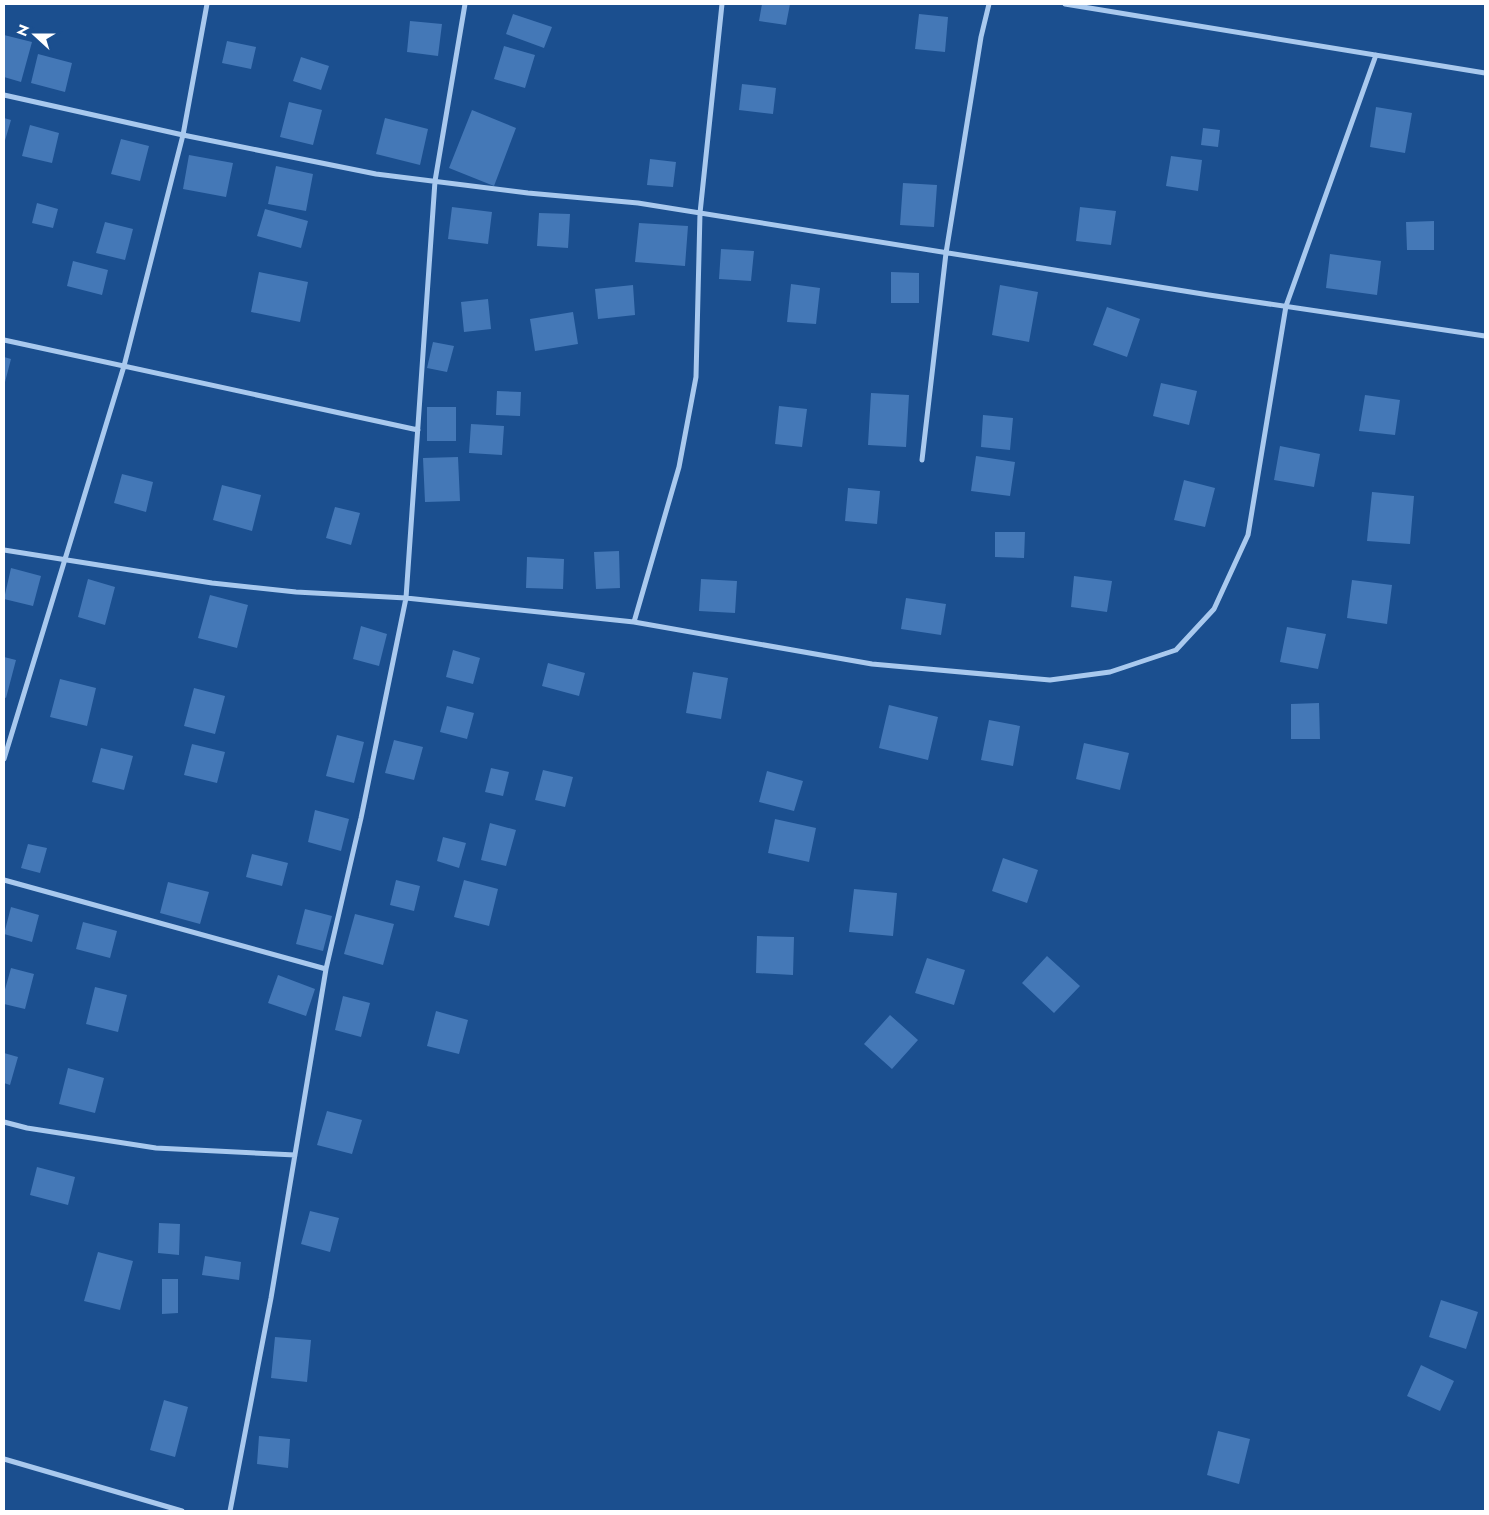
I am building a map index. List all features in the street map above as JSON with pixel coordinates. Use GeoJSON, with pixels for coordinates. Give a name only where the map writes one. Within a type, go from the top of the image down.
{"type":"FeatureCollection","features":[{"type":"Feature","properties":{"kind":"street"},"geometry":{"type":"LineString","coordinates":[[4,759],[124,366],[183,135],[207,4]]}},
{"type":"Feature","properties":{"kind":"street"},"geometry":{"type":"LineString","coordinates":[[230,1511],[271,1298],[326,969],[361,818],[406,598],[435,181],[465,4]]}},
{"type":"Feature","properties":{"kind":"street"},"geometry":{"type":"LineString","coordinates":[[634,622],[679,467],[696,377],[700,213],[722,4]]}},
{"type":"Feature","properties":{"kind":"street"},"geometry":{"type":"LineString","coordinates":[[922,460],[946,252],[981,37],[989,4]]}},
{"type":"Feature","properties":{"kind":"street"},"geometry":{"type":"LineString","coordinates":[[1065,4],[1485,73]]}},
{"type":"Feature","properties":{"kind":"street"},"geometry":{"type":"LineString","coordinates":[[4,550],[212,582],[296,592],[406,598],[634,622],[872,664],[1050,680],[1110,672],[1176,650],[1214,608],[1248,535],[1286,306],[1376,55]]}},
{"type":"Feature","properties":{"kind":"street"},"geometry":{"type":"LineString","coordinates":[[4,95],[183,135],[376,174],[528,193],[638,203],[1485,336]]}},
{"type":"Feature","properties":{"kind":"street"},"geometry":{"type":"LineString","coordinates":[[4,340],[418,430]]}},
{"type":"Feature","properties":{"kind":"street"},"geometry":{"type":"LineString","coordinates":[[4,880],[326,969]]}},
{"type":"Feature","properties":{"kind":"street"},"geometry":{"type":"LineString","coordinates":[[4,1122],[27,1128],[156,1148],[295,1155]]}},
{"type":"Feature","properties":{"kind":"street"},"geometry":{"type":"LineString","coordinates":[[4,1459],[182,1511]]}},
{"type":"Feature","properties":{"kind":"building"},"geometry":{"type":"Polygon","coordinates":[[[762,4],[790,4],[786,25],[759,21],[762,4]]]}},
{"type":"Feature","properties":{"kind":"building"},"geometry":{"type":"Polygon","coordinates":[[[513,14],[552,27],[544,48],[506,34],[513,14]]]}},
{"type":"Feature","properties":{"kind":"building"},"geometry":{"type":"Polygon","coordinates":[[[919,14],[948,17],[945,52],[915,49],[919,14]]]}},
{"type":"Feature","properties":{"kind":"building"},"geometry":{"type":"Polygon","coordinates":[[[410,21],[442,24],[438,56],[407,52],[410,21]]]}},
{"type":"Feature","properties":{"kind":"building"},"geometry":{"type":"Polygon","coordinates":[[[4,35],[32,42],[21,82],[4,77],[4,35]]]}},
{"type":"Feature","properties":{"kind":"building"},"geometry":{"type":"Polygon","coordinates":[[[227,41],[256,47],[251,69],[222,63],[227,41]]]}},
{"type":"Feature","properties":{"kind":"building"},"geometry":{"type":"Polygon","coordinates":[[[504,46],[535,55],[525,88],[494,79],[504,46]]]}},
{"type":"Feature","properties":{"kind":"building"},"geometry":{"type":"Polygon","coordinates":[[[38,54],[72,63],[65,92],[31,83],[38,54]]]}},
{"type":"Feature","properties":{"kind":"building"},"geometry":{"type":"Polygon","coordinates":[[[301,57],[329,66],[321,90],[293,81],[301,57]]]}},
{"type":"Feature","properties":{"kind":"building"},"geometry":{"type":"Polygon","coordinates":[[[742,84],[776,88],[773,114],[739,110],[742,84]]]}},
{"type":"Feature","properties":{"kind":"building"},"geometry":{"type":"Polygon","coordinates":[[[289,102],[322,110],[313,145],[280,137],[289,102]]]}},
{"type":"Feature","properties":{"kind":"building"},"geometry":{"type":"Polygon","coordinates":[[[1376,107],[1412,113],[1405,153],[1370,147],[1376,107]]]}},
{"type":"Feature","properties":{"kind":"building"},"geometry":{"type":"Polygon","coordinates":[[[472,110],[516,128],[494,186],[449,168],[472,110]]]}},
{"type":"Feature","properties":{"kind":"building"},"geometry":{"type":"Polygon","coordinates":[[[4,118],[11,120],[4,144],[4,118]]]}},
{"type":"Feature","properties":{"kind":"building"},"geometry":{"type":"Polygon","coordinates":[[[385,118],[428,129],[420,165],[376,154],[385,118]]]}},
{"type":"Feature","properties":{"kind":"building"},"geometry":{"type":"Polygon","coordinates":[[[30,125],[59,133],[52,163],[22,156],[30,125]]]}},
{"type":"Feature","properties":{"kind":"building"},"geometry":{"type":"Polygon","coordinates":[[[1203,128],[1220,130],[1218,147],[1201,145],[1203,128]]]}},
{"type":"Feature","properties":{"kind":"building"},"geometry":{"type":"Polygon","coordinates":[[[121,139],[149,146],[140,181],[111,174],[121,139]]]}},
{"type":"Feature","properties":{"kind":"building"},"geometry":{"type":"Polygon","coordinates":[[[189,155],[233,163],[226,197],[183,189],[189,155]]]}},
{"type":"Feature","properties":{"kind":"building"},"geometry":{"type":"Polygon","coordinates":[[[1171,156],[1202,160],[1198,191],[1166,186],[1171,156]]]}},
{"type":"Feature","properties":{"kind":"building"},"geometry":{"type":"Polygon","coordinates":[[[650,159],[676,162],[673,187],[647,185],[650,159]]]}},
{"type":"Feature","properties":{"kind":"building"},"geometry":{"type":"Polygon","coordinates":[[[276,166],[313,174],[306,211],[268,204],[276,166]]]}},
{"type":"Feature","properties":{"kind":"building"},"geometry":{"type":"Polygon","coordinates":[[[903,183],[937,185],[934,227],[900,225],[903,183]]]}},
{"type":"Feature","properties":{"kind":"building"},"geometry":{"type":"Polygon","coordinates":[[[37,203],[58,209],[53,228],[32,223],[37,203]]]}},
{"type":"Feature","properties":{"kind":"building"},"geometry":{"type":"Polygon","coordinates":[[[452,207],[492,212],[488,244],[448,239],[452,207]]]}},
{"type":"Feature","properties":{"kind":"building"},"geometry":{"type":"Polygon","coordinates":[[[1080,207],[1116,211],[1111,245],[1076,241],[1080,207]]]}},
{"type":"Feature","properties":{"kind":"building"},"geometry":{"type":"Polygon","coordinates":[[[265,209],[308,221],[301,248],[257,236],[265,209]]]}},
{"type":"Feature","properties":{"kind":"building"},"geometry":{"type":"Polygon","coordinates":[[[539,213],[570,214],[568,248],[537,246],[539,213]]]}},
{"type":"Feature","properties":{"kind":"building"},"geometry":{"type":"Polygon","coordinates":[[[1434,221],[1434,250],[1407,250],[1406,222],[1434,221]]]}},
{"type":"Feature","properties":{"kind":"building"},"geometry":{"type":"Polygon","coordinates":[[[105,222],[133,229],[125,260],[96,253],[105,222]]]}},
{"type":"Feature","properties":{"kind":"building"},"geometry":{"type":"Polygon","coordinates":[[[639,223],[688,226],[685,266],[635,262],[639,223]]]}},
{"type":"Feature","properties":{"kind":"building"},"geometry":{"type":"Polygon","coordinates":[[[721,249],[754,251],[751,281],[719,279],[721,249]]]}},
{"type":"Feature","properties":{"kind":"building"},"geometry":{"type":"Polygon","coordinates":[[[1330,254],[1381,261],[1377,295],[1326,288],[1330,254]]]}},
{"type":"Feature","properties":{"kind":"building"},"geometry":{"type":"Polygon","coordinates":[[[73,261],[108,270],[102,295],[67,286],[73,261]]]}},
{"type":"Feature","properties":{"kind":"building"},"geometry":{"type":"Polygon","coordinates":[[[259,272],[308,282],[300,322],[251,312],[259,272]]]}},
{"type":"Feature","properties":{"kind":"building"},"geometry":{"type":"Polygon","coordinates":[[[891,272],[919,273],[919,303],[891,303],[891,272]]]}},
{"type":"Feature","properties":{"kind":"building"},"geometry":{"type":"Polygon","coordinates":[[[791,284],[820,288],[816,324],[787,322],[791,284]]]}},
{"type":"Feature","properties":{"kind":"building"},"geometry":{"type":"Polygon","coordinates":[[[633,285],[635,315],[598,319],[595,289],[633,285]]]}},
{"type":"Feature","properties":{"kind":"building"},"geometry":{"type":"Polygon","coordinates":[[[1000,285],[1038,292],[1029,342],[992,335],[1000,285]]]}},
{"type":"Feature","properties":{"kind":"building"},"geometry":{"type":"Polygon","coordinates":[[[488,299],[491,329],[464,332],[461,302],[488,299]]]}},
{"type":"Feature","properties":{"kind":"building"},"geometry":{"type":"Polygon","coordinates":[[[1107,307],[1140,319],[1127,357],[1093,345],[1107,307]]]}},
{"type":"Feature","properties":{"kind":"building"},"geometry":{"type":"Polygon","coordinates":[[[573,312],[578,344],[535,351],[530,319],[573,312]]]}},
{"type":"Feature","properties":{"kind":"building"},"geometry":{"type":"Polygon","coordinates":[[[433,342],[454,346],[447,372],[427,368],[433,342]]]}},
{"type":"Feature","properties":{"kind":"building"},"geometry":{"type":"Polygon","coordinates":[[[4,357],[11,359],[4,386],[4,357]]]}},
{"type":"Feature","properties":{"kind":"building"},"geometry":{"type":"Polygon","coordinates":[[[1161,383],[1197,391],[1189,425],[1153,416],[1161,383]]]}},
{"type":"Feature","properties":{"kind":"building"},"geometry":{"type":"Polygon","coordinates":[[[497,391],[521,392],[520,416],[496,415],[497,391]]]}},
{"type":"Feature","properties":{"kind":"building"},"geometry":{"type":"Polygon","coordinates":[[[871,393],[909,395],[906,447],[868,445],[871,393]]]}},
{"type":"Feature","properties":{"kind":"building"},"geometry":{"type":"Polygon","coordinates":[[[1365,395],[1400,400],[1395,435],[1359,431],[1365,395]]]}},
{"type":"Feature","properties":{"kind":"building"},"geometry":{"type":"Polygon","coordinates":[[[779,406],[807,409],[802,447],[775,444],[779,406]]]}},
{"type":"Feature","properties":{"kind":"building"},"geometry":{"type":"Polygon","coordinates":[[[427,407],[456,407],[456,441],[427,441],[427,407]]]}},
{"type":"Feature","properties":{"kind":"building"},"geometry":{"type":"Polygon","coordinates":[[[983,415],[1013,418],[1010,450],[981,447],[983,415]]]}},
{"type":"Feature","properties":{"kind":"building"},"geometry":{"type":"Polygon","coordinates":[[[471,424],[504,426],[502,455],[469,453],[471,424]]]}},
{"type":"Feature","properties":{"kind":"building"},"geometry":{"type":"Polygon","coordinates":[[[1280,446],[1320,454],[1314,487],[1274,480],[1280,446]]]}},
{"type":"Feature","properties":{"kind":"building"},"geometry":{"type":"Polygon","coordinates":[[[976,456],[1015,462],[1010,496],[971,491],[976,456]]]}},
{"type":"Feature","properties":{"kind":"building"},"geometry":{"type":"Polygon","coordinates":[[[458,457],[460,501],[425,502],[423,458],[458,457]]]}},
{"type":"Feature","properties":{"kind":"building"},"geometry":{"type":"Polygon","coordinates":[[[122,474],[153,482],[146,512],[114,503],[122,474]]]}},
{"type":"Feature","properties":{"kind":"building"},"geometry":{"type":"Polygon","coordinates":[[[1184,480],[1215,488],[1205,527],[1174,520],[1184,480]]]}},
{"type":"Feature","properties":{"kind":"building"},"geometry":{"type":"Polygon","coordinates":[[[222,485],[261,495],[252,531],[213,520],[222,485]]]}},
{"type":"Feature","properties":{"kind":"building"},"geometry":{"type":"Polygon","coordinates":[[[848,488],[880,491],[877,524],[845,521],[848,488]]]}},
{"type":"Feature","properties":{"kind":"building"},"geometry":{"type":"Polygon","coordinates":[[[1372,492],[1414,496],[1410,544],[1367,541],[1372,492]]]}},
{"type":"Feature","properties":{"kind":"building"},"geometry":{"type":"Polygon","coordinates":[[[335,507],[360,513],[351,545],[326,538],[335,507]]]}},
{"type":"Feature","properties":{"kind":"building"},"geometry":{"type":"Polygon","coordinates":[[[995,532],[1025,532],[1024,558],[995,557],[995,532]]]}},
{"type":"Feature","properties":{"kind":"building"},"geometry":{"type":"Polygon","coordinates":[[[619,551],[620,588],[596,589],[594,552],[619,551]]]}},
{"type":"Feature","properties":{"kind":"building"},"geometry":{"type":"Polygon","coordinates":[[[527,557],[564,559],[563,589],[526,588],[527,557]]]}},
{"type":"Feature","properties":{"kind":"building"},"geometry":{"type":"Polygon","coordinates":[[[11,568],[41,576],[33,606],[4,599],[11,568]]]}},
{"type":"Feature","properties":{"kind":"building"},"geometry":{"type":"Polygon","coordinates":[[[1074,576],[1112,581],[1107,612],[1071,607],[1074,576]]]}},
{"type":"Feature","properties":{"kind":"building"},"geometry":{"type":"Polygon","coordinates":[[[88,579],[115,587],[105,625],[78,617],[88,579]]]}},
{"type":"Feature","properties":{"kind":"building"},"geometry":{"type":"Polygon","coordinates":[[[701,579],[737,581],[735,613],[699,611],[701,579]]]}},
{"type":"Feature","properties":{"kind":"building"},"geometry":{"type":"Polygon","coordinates":[[[1352,580],[1392,585],[1387,624],[1347,618],[1352,580]]]}},
{"type":"Feature","properties":{"kind":"building"},"geometry":{"type":"Polygon","coordinates":[[[210,595],[248,605],[237,648],[198,638],[210,595]]]}},
{"type":"Feature","properties":{"kind":"building"},"geometry":{"type":"Polygon","coordinates":[[[906,598],[946,604],[941,635],[901,629],[906,598]]]}},
{"type":"Feature","properties":{"kind":"building"},"geometry":{"type":"Polygon","coordinates":[[[361,626],[387,634],[379,666],[353,659],[361,626]]]}},
{"type":"Feature","properties":{"kind":"building"},"geometry":{"type":"Polygon","coordinates":[[[1287,627],[1326,634],[1318,669],[1280,662],[1287,627]]]}},
{"type":"Feature","properties":{"kind":"building"},"geometry":{"type":"Polygon","coordinates":[[[453,650],[480,658],[473,684],[446,677],[453,650]]]}},
{"type":"Feature","properties":{"kind":"building"},"geometry":{"type":"Polygon","coordinates":[[[4,657],[16,660],[6,698],[4,697],[4,657]]]}},
{"type":"Feature","properties":{"kind":"building"},"geometry":{"type":"Polygon","coordinates":[[[548,663],[585,673],[579,696],[542,686],[548,663]]]}},
{"type":"Feature","properties":{"kind":"building"},"geometry":{"type":"Polygon","coordinates":[[[693,672],[728,678],[721,719],[686,713],[693,672]]]}},
{"type":"Feature","properties":{"kind":"building"},"geometry":{"type":"Polygon","coordinates":[[[60,679],[96,688],[87,726],[50,717],[60,679]]]}},
{"type":"Feature","properties":{"kind":"building"},"geometry":{"type":"Polygon","coordinates":[[[194,688],[225,696],[215,734],[184,726],[194,688]]]}},
{"type":"Feature","properties":{"kind":"building"},"geometry":{"type":"Polygon","coordinates":[[[1319,703],[1320,739],[1291,739],[1291,704],[1319,703]]]}},
{"type":"Feature","properties":{"kind":"building"},"geometry":{"type":"Polygon","coordinates":[[[889,705],[938,717],[928,760],[879,748],[889,705]]]}},
{"type":"Feature","properties":{"kind":"building"},"geometry":{"type":"Polygon","coordinates":[[[447,706],[474,713],[467,739],[440,732],[447,706]]]}},
{"type":"Feature","properties":{"kind":"building"},"geometry":{"type":"Polygon","coordinates":[[[989,720],[1020,726],[1013,766],[981,760],[989,720]]]}},
{"type":"Feature","properties":{"kind":"building"},"geometry":{"type":"Polygon","coordinates":[[[337,735],[364,742],[354,783],[326,776],[337,735]]]}},
{"type":"Feature","properties":{"kind":"building"},"geometry":{"type":"Polygon","coordinates":[[[394,740],[423,747],[414,780],[385,773],[394,740]]]}},
{"type":"Feature","properties":{"kind":"building"},"geometry":{"type":"Polygon","coordinates":[[[1084,743],[1129,753],[1120,790],[1076,779],[1084,743]]]}},
{"type":"Feature","properties":{"kind":"building"},"geometry":{"type":"Polygon","coordinates":[[[192,744],[225,752],[217,783],[184,775],[192,744]]]}},
{"type":"Feature","properties":{"kind":"building"},"geometry":{"type":"Polygon","coordinates":[[[101,748],[133,756],[124,790],[92,782],[101,748]]]}},
{"type":"Feature","properties":{"kind":"building"},"geometry":{"type":"Polygon","coordinates":[[[491,768],[509,772],[503,796],[485,792],[491,768]]]}},
{"type":"Feature","properties":{"kind":"building"},"geometry":{"type":"Polygon","coordinates":[[[543,770],[573,777],[565,807],[535,800],[543,770]]]}},
{"type":"Feature","properties":{"kind":"building"},"geometry":{"type":"Polygon","coordinates":[[[767,771],[803,781],[794,811],[759,802],[767,771]]]}},
{"type":"Feature","properties":{"kind":"building"},"geometry":{"type":"Polygon","coordinates":[[[315,810],[349,819],[341,851],[308,842],[315,810]]]}},
{"type":"Feature","properties":{"kind":"building"},"geometry":{"type":"Polygon","coordinates":[[[775,819],[816,828],[809,862],[768,853],[775,819]]]}},
{"type":"Feature","properties":{"kind":"building"},"geometry":{"type":"Polygon","coordinates":[[[490,823],[516,830],[506,866],[481,860],[490,823]]]}},
{"type":"Feature","properties":{"kind":"building"},"geometry":{"type":"Polygon","coordinates":[[[443,837],[466,843],[459,868],[437,861],[443,837]]]}},
{"type":"Feature","properties":{"kind":"building"},"geometry":{"type":"Polygon","coordinates":[[[28,844],[47,848],[40,873],[21,868],[28,844]]]}},
{"type":"Feature","properties":{"kind":"building"},"geometry":{"type":"Polygon","coordinates":[[[252,854],[288,863],[282,886],[246,877],[252,854]]]}},
{"type":"Feature","properties":{"kind":"building"},"geometry":{"type":"Polygon","coordinates":[[[1003,858],[1038,870],[1027,903],[992,891],[1003,858]]]}},
{"type":"Feature","properties":{"kind":"building"},"geometry":{"type":"Polygon","coordinates":[[[396,880],[420,886],[414,911],[390,905],[396,880]]]}},
{"type":"Feature","properties":{"kind":"building"},"geometry":{"type":"Polygon","coordinates":[[[464,880],[498,889],[489,926],[454,917],[464,880]]]}},
{"type":"Feature","properties":{"kind":"building"},"geometry":{"type":"Polygon","coordinates":[[[168,882],[209,892],[200,924],[160,913],[168,882]]]}},
{"type":"Feature","properties":{"kind":"building"},"geometry":{"type":"Polygon","coordinates":[[[854,889],[897,893],[893,936],[849,932],[854,889]]]}},
{"type":"Feature","properties":{"kind":"building"},"geometry":{"type":"Polygon","coordinates":[[[11,907],[39,915],[32,942],[4,934],[11,907]]]}},
{"type":"Feature","properties":{"kind":"building"},"geometry":{"type":"Polygon","coordinates":[[[305,909],[332,916],[323,951],[296,944],[305,909]]]}},
{"type":"Feature","properties":{"kind":"building"},"geometry":{"type":"Polygon","coordinates":[[[355,914],[394,924],[383,965],[344,954],[355,914]]]}},
{"type":"Feature","properties":{"kind":"building"},"geometry":{"type":"Polygon","coordinates":[[[83,922],[117,931],[110,958],[76,949],[83,922]]]}},
{"type":"Feature","properties":{"kind":"building"},"geometry":{"type":"Polygon","coordinates":[[[757,936],[794,937],[793,975],[756,973],[757,936]]]}},
{"type":"Feature","properties":{"kind":"building"},"geometry":{"type":"Polygon","coordinates":[[[1047,956],[1080,986],[1054,1013],[1022,983],[1047,956]]]}},
{"type":"Feature","properties":{"kind":"building"},"geometry":{"type":"Polygon","coordinates":[[[927,958],[965,970],[954,1005],[915,993],[927,958]]]}},
{"type":"Feature","properties":{"kind":"building"},"geometry":{"type":"Polygon","coordinates":[[[11,968],[34,974],[25,1009],[4,1004],[4,993],[11,968]]]}},
{"type":"Feature","properties":{"kind":"building"},"geometry":{"type":"Polygon","coordinates":[[[278,975],[315,989],[306,1016],[268,1003],[278,975]]]}},
{"type":"Feature","properties":{"kind":"building"},"geometry":{"type":"Polygon","coordinates":[[[95,987],[127,995],[118,1032],[86,1024],[95,987]]]}},
{"type":"Feature","properties":{"kind":"building"},"geometry":{"type":"Polygon","coordinates":[[[343,996],[370,1003],[361,1037],[335,1030],[343,996]]]}},
{"type":"Feature","properties":{"kind":"building"},"geometry":{"type":"Polygon","coordinates":[[[436,1011],[468,1020],[459,1054],[427,1046],[436,1011]]]}},
{"type":"Feature","properties":{"kind":"building"},"geometry":{"type":"Polygon","coordinates":[[[890,1015],[918,1040],[892,1069],[864,1044],[890,1015]]]}},
{"type":"Feature","properties":{"kind":"building"},"geometry":{"type":"Polygon","coordinates":[[[4,1053],[18,1057],[10,1085],[4,1083],[4,1053]]]}},
{"type":"Feature","properties":{"kind":"building"},"geometry":{"type":"Polygon","coordinates":[[[68,1068],[104,1078],[95,1113],[59,1104],[68,1068]]]}},
{"type":"Feature","properties":{"kind":"building"},"geometry":{"type":"Polygon","coordinates":[[[327,1111],[362,1120],[352,1154],[317,1145],[327,1111]]]}},
{"type":"Feature","properties":{"kind":"building"},"geometry":{"type":"Polygon","coordinates":[[[37,1167],[75,1177],[68,1205],[30,1195],[37,1167]]]}},
{"type":"Feature","properties":{"kind":"building"},"geometry":{"type":"Polygon","coordinates":[[[310,1211],[339,1218],[330,1252],[301,1244],[310,1211]]]}},
{"type":"Feature","properties":{"kind":"building"},"geometry":{"type":"Polygon","coordinates":[[[159,1223],[180,1224],[179,1255],[158,1253],[159,1223]]]}},
{"type":"Feature","properties":{"kind":"building"},"geometry":{"type":"Polygon","coordinates":[[[98,1252],[133,1261],[120,1310],[84,1301],[98,1252]]]}},
{"type":"Feature","properties":{"kind":"building"},"geometry":{"type":"Polygon","coordinates":[[[205,1256],[241,1262],[239,1280],[202,1275],[205,1256]]]}},
{"type":"Feature","properties":{"kind":"building"},"geometry":{"type":"Polygon","coordinates":[[[162,1279],[178,1279],[178,1313],[162,1314],[162,1279]]]}},
{"type":"Feature","properties":{"kind":"building"},"geometry":{"type":"Polygon","coordinates":[[[1441,1300],[1478,1312],[1466,1349],[1429,1337],[1441,1300]]]}},
{"type":"Feature","properties":{"kind":"building"},"geometry":{"type":"Polygon","coordinates":[[[275,1337],[311,1340],[307,1382],[271,1378],[275,1337]]]}},
{"type":"Feature","properties":{"kind":"building"},"geometry":{"type":"Polygon","coordinates":[[[1421,1365],[1454,1381],[1440,1411],[1407,1396],[1421,1365]]]}},
{"type":"Feature","properties":{"kind":"building"},"geometry":{"type":"Polygon","coordinates":[[[164,1400],[188,1407],[175,1457],[150,1450],[164,1400]]]}},
{"type":"Feature","properties":{"kind":"building"},"geometry":{"type":"Polygon","coordinates":[[[1218,1431],[1250,1439],[1239,1484],[1207,1475],[1218,1431]]]}},
{"type":"Feature","properties":{"kind":"building"},"geometry":{"type":"Polygon","coordinates":[[[259,1436],[290,1439],[288,1468],[257,1464],[259,1436]]]}}]}
